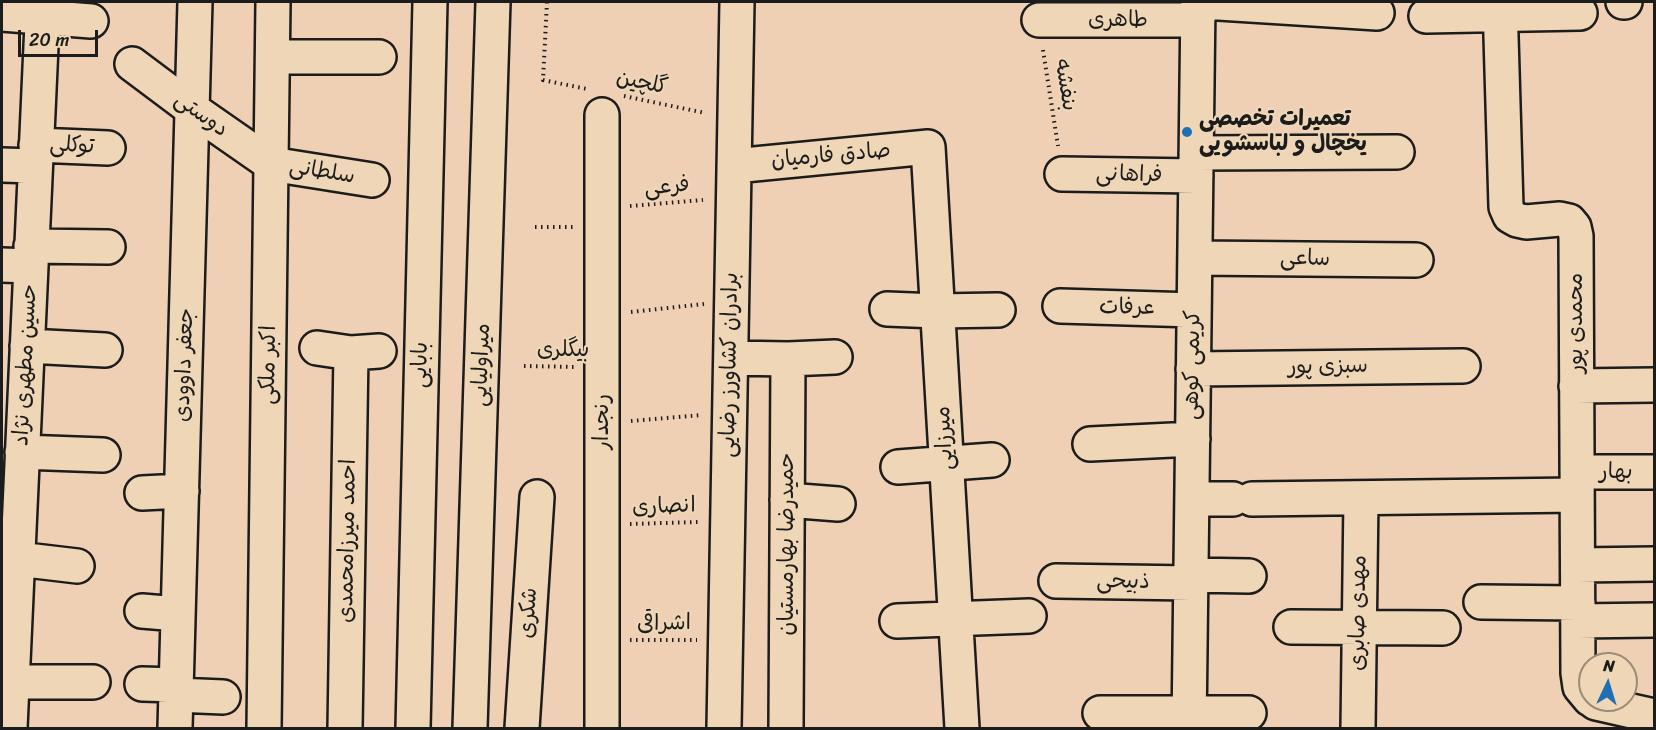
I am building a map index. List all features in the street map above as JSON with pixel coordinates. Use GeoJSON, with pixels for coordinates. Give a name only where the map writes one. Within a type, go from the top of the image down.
{"type":"FeatureCollection","features":[{"type":"Feature","properties":{"kind":"street","name":"جعفر داوودی"},"geometry":{"type":"LineString","coordinates":[[175,729],[195,2]]}},
{"type":"Feature","properties":{"kind":"street","name":"اکبر ملکی"},"geometry":{"type":"LineString","coordinates":[[264,729],[273,2]]}},
{"type":"Feature","properties":{"kind":"street","name":"بابایی"},"geometry":{"type":"LineString","coordinates":[[413,729],[430,2]]}},
{"type":"Feature","properties":{"kind":"street","name":"میراولیایی"},"geometry":{"type":"LineString","coordinates":[[470,729],[493,2]]}},
{"type":"Feature","properties":{"kind":"street","name":"برادران کشاورز رضایی"},"geometry":{"type":"LineString","coordinates":[[724,729],[737,2]]}},
{"type":"Feature","properties":{"kind":"street","name":"طاهری"},"geometry":{"type":"LineString","coordinates":[[1039,20],[1200,8],[1377,13]]}},
{"type":"Feature","properties":{"kind":"street","name":"کریمی کوهی"},"geometry":{"type":"LineString","coordinates":[[1189,721],[1200,8]]}},
{"type":"Feature","properties":{"kind":"street"},"geometry":{"type":"LineString","coordinates":[[1426,16],[1501,8],[1580,13]]}},
{"type":"Feature","properties":{"kind":"street","name":"محمدی پور"},"geometry":{"type":"LineString","coordinates":[[1501,8],[1506,207],[1510,216],[1517,220],[1526,222],[1560,219],[1569,221],[1574,227],[1576,236],[1578,652]]}},
{"type":"Feature","properties":{"kind":"street"},"geometry":{"type":"LineString","coordinates":[[2,14],[42,10],[91,21]]}},
{"type":"Feature","properties":{"kind":"street","name":"حسین مطهری نژاد"},"geometry":{"type":"LineString","coordinates":[[10,729],[9,671],[18,560],[16,439],[27,346],[21,259],[36,155],[42,10]]}},
{"type":"Feature","properties":{"kind":"street"},"geometry":{"type":"LineString","coordinates":[[273,57],[379,57]]}},
{"type":"Feature","properties":{"kind":"street","name":"دوستی"},"geometry":{"type":"LineString","coordinates":[[132,64],[271,164]]}},
{"type":"Feature","properties":{"kind":"street","name":"رنجدار"},"geometry":{"type":"LineString","coordinates":[[602,729],[603,99]]}},
{"type":"Feature","properties":{"kind":"street","name":"صادق فارمیان"},"geometry":{"type":"LineString","coordinates":[[734,166],[928,147]]}},
{"type":"Feature","properties":{"kind":"street","name":"میرزایی"},"geometry":{"type":"LineString","coordinates":[[928,147],[962,729]]}},
{"type":"Feature","properties":{"kind":"street","name":"توکلی"},"geometry":{"type":"LineString","coordinates":[[2,165],[36,155],[108,148]]}},
{"type":"Feature","properties":{"kind":"street","name":"فراهانی"},"geometry":{"type":"LineString","coordinates":[[1062,174],[1397,152]]}},
{"type":"Feature","properties":{"kind":"street","name":"سلطانی"},"geometry":{"type":"LineString","coordinates":[[271,164],[372,180]]}},
{"type":"Feature","properties":{"kind":"street"},"geometry":{"type":"LineString","coordinates":[[21,259],[108,247]]}},
{"type":"Feature","properties":{"kind":"street","name":"ساعی"},"geometry":{"type":"LineString","coordinates":[[1195,258],[1416,260]]}},
{"type":"Feature","properties":{"kind":"street","name":"عرفات"},"geometry":{"type":"LineString","coordinates":[[1060,306],[1194,309]]}},
{"type":"Feature","properties":{"kind":"street"},"geometry":{"type":"LineString","coordinates":[[887,309],[998,310]]}},
{"type":"Feature","properties":{"kind":"street"},"geometry":{"type":"LineString","coordinates":[[27,346],[105,350]]}},
{"type":"Feature","properties":{"kind":"street","name":"احمد میرزامحمدی"},"geometry":{"type":"LineString","coordinates":[[317,348],[365,352],[345,729]]}},
{"type":"Feature","properties":{"kind":"street"},"geometry":{"type":"LineString","coordinates":[[731,358],[788,360],[835,357]]}},
{"type":"Feature","properties":{"kind":"street","name":"حمیدرضا بهارمستیان"},"geometry":{"type":"LineString","coordinates":[[786,729],[788,360]]}},
{"type":"Feature","properties":{"kind":"street","name":"سبزی پور"},"geometry":{"type":"LineString","coordinates":[[1193,369],[1463,366]]}},
{"type":"Feature","properties":{"kind":"street"},"geometry":{"type":"LineString","coordinates":[[1576,386],[1654,385]]}},
{"type":"Feature","properties":{"kind":"street"},"geometry":{"type":"LineString","coordinates":[[16,439],[103,454]]}},
{"type":"Feature","properties":{"kind":"street"},"geometry":{"type":"LineString","coordinates":[[1090,444],[1192,440]]}},
{"type":"Feature","properties":{"kind":"street"},"geometry":{"type":"LineString","coordinates":[[898,467],[992,460]]}},
{"type":"Feature","properties":{"kind":"street","name":"بهار"},"geometry":{"type":"LineString","coordinates":[[1577,484],[1654,472]]}},
{"type":"Feature","properties":{"kind":"street"},"geometry":{"type":"LineString","coordinates":[[1192,500],[1361,498],[1577,484]]}},
{"type":"Feature","properties":{"kind":"street"},"geometry":{"type":"LineString","coordinates":[[142,493],[182,491]]}},
{"type":"Feature","properties":{"kind":"street","name":"شکری"},"geometry":{"type":"LineString","coordinates":[[522,729],[537,497]]}},
{"type":"Feature","properties":{"kind":"street","name":"مهدی صابری"},"geometry":{"type":"LineString","coordinates":[[1358,729],[1361,498]]}},
{"type":"Feature","properties":{"kind":"street"},"geometry":{"type":"LineString","coordinates":[[787,500],[838,504]]}},
{"type":"Feature","properties":{"kind":"street"},"geometry":{"type":"LineString","coordinates":[[18,560],[77,566]]}},
{"type":"Feature","properties":{"kind":"street"},"geometry":{"type":"LineString","coordinates":[[1578,565],[1654,564]]}},
{"type":"Feature","properties":{"kind":"street","name":"ذبیحی"},"geometry":{"type":"LineString","coordinates":[[1056,581],[1249,576]]}},
{"type":"Feature","properties":{"kind":"street"},"geometry":{"type":"LineString","coordinates":[[1480,602],[1654,620]]}},
{"type":"Feature","properties":{"kind":"street"},"geometry":{"type":"LineString","coordinates":[[142,611],[178,614]]}},
{"type":"Feature","properties":{"kind":"street"},"geometry":{"type":"LineString","coordinates":[[897,621],[1029,616]]}},
{"type":"Feature","properties":{"kind":"street"},"geometry":{"type":"LineString","coordinates":[[1291,627],[1443,628]]}},
{"type":"Feature","properties":{"kind":"street"},"geometry":{"type":"LineString","coordinates":[[9,671],[93,682]]}},
{"type":"Feature","properties":{"kind":"street"},"geometry":{"type":"LineString","coordinates":[[142,684],[223,697]]}},
{"type":"Feature","properties":{"kind":"street"},"geometry":{"type":"LineString","coordinates":[[1638,712],[1654,716]]}},
{"type":"Feature","properties":{"kind":"street"},"geometry":{"type":"LineString","coordinates":[[1100,713],[1189,721],[1249,713]]}},
{"type":"Feature","properties":{"kind":"path","name":"گلچین"},"geometry":{"type":"LineString","coordinates":[[548,2],[543,80],[603,99],[735,119]]}},
{"type":"Feature","properties":{"kind":"path","name":"بنفشه"},"geometry":{"type":"LineString","coordinates":[[1039,20],[1062,174]]}},
{"type":"Feature","properties":{"kind":"path","name":"فرعی"},"geometry":{"type":"LineString","coordinates":[[535,227],[734,198]]}},
{"type":"Feature","properties":{"kind":"path"},"geometry":{"type":"LineString","coordinates":[[602,315],[732,301]]}},
{"type":"Feature","properties":{"kind":"path","name":"بیگلری"},"geometry":{"type":"LineString","coordinates":[[524,366],[602,367]]}},
{"type":"Feature","properties":{"kind":"path"},"geometry":{"type":"LineString","coordinates":[[602,424],[729,413]]}},
{"type":"Feature","properties":{"kind":"path","name":"انصاری"},"geometry":{"type":"LineString","coordinates":[[602,525],[728,521]]}},
{"type":"Feature","properties":{"kind":"path","name":"اشراقی"},"geometry":{"type":"LineString","coordinates":[[602,641],[726,639]]}},
{"type":"Feature","properties":{"kind":"place","name":"تعمیرات تخصصی یخچال و لباسشویی"},"geometry":{"type":"Point","coordinates":[1187,132]}}]}
